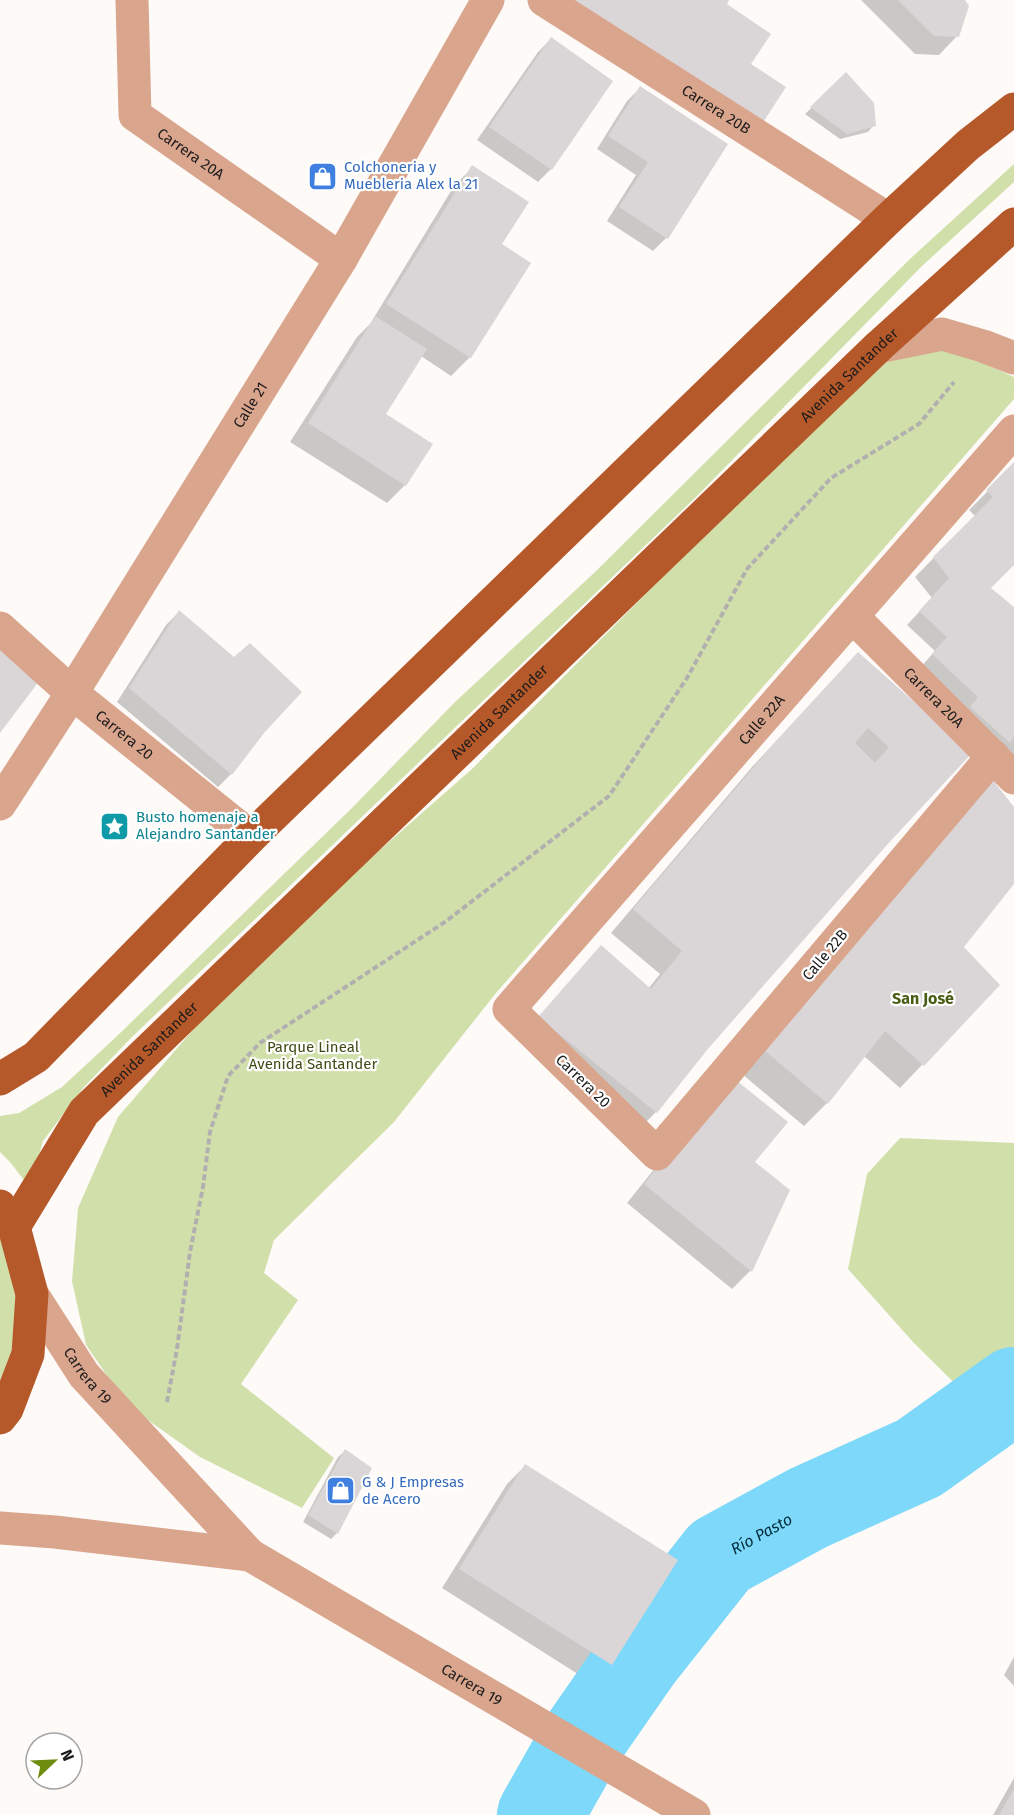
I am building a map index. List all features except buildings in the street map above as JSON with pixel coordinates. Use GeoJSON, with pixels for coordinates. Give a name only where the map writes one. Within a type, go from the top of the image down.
{"type":"FeatureCollection","features":[{"type":"Feature","properties":{"kind":"main road"},"geometry":{"type":"LineString","coordinates":[[0,1079],[36,1057],[251,837],[888,219],[968,146],[1014,110]]}},
{"type":"Feature","properties":{"kind":"main road","name":"Avenida Santander"},"geometry":{"type":"LineString","coordinates":[[7,1217],[84,1112],[878,347],[1014,224]]}},
{"type":"Feature","properties":{"kind":"main road"},"geometry":{"type":"LineString","coordinates":[[0,1418],[7,1409],[28,1354],[32,1294],[7,1217]]}},
{"type":"Feature","properties":{"kind":"street","name":"Carrera 20A"},"geometry":{"type":"LineString","coordinates":[[132,0],[135,115],[341,259]]}},
{"type":"Feature","properties":{"kind":"street","name":"Calle 21"},"geometry":{"type":"LineString","coordinates":[[0,804],[72,693],[341,259],[488,0]]}},
{"type":"Feature","properties":{"kind":"street","name":"Carrera 20B"},"geometry":{"type":"LineString","coordinates":[[544,0],[888,219]]}},
{"type":"Feature","properties":{"kind":"street"},"geometry":{"type":"LineString","coordinates":[[878,347],[942,334],[1014,358]]}},
{"type":"Feature","properties":{"kind":"street","name":"Calle 22A"},"geometry":{"type":"LineString","coordinates":[[509,1009],[1014,431]]}},
{"type":"Feature","properties":{"kind":"street","name":"Carrera 20A"},"geometry":{"type":"LineString","coordinates":[[853,616],[1004,767]]}},
{"type":"Feature","properties":{"kind":"street","name":"Carrera 20"},"geometry":{"type":"LineString","coordinates":[[0,628],[72,693],[251,837]]}},
{"type":"Feature","properties":{"kind":"street","name":"Calle 22B"},"geometry":{"type":"LineString","coordinates":[[657,1154],[1004,767]]}},
{"type":"Feature","properties":{"kind":"street","name":"Carrera 20"},"geometry":{"type":"LineString","coordinates":[[509,1009],[657,1154]]}},
{"type":"Feature","properties":{"kind":"street","name":"Carrera 19"},"geometry":{"type":"LineString","coordinates":[[32,1294],[84,1375],[250,1555],[688,1811]]}},
{"type":"Feature","properties":{"kind":"street","name":"Carrera 19"},"geometry":{"type":"LineString","coordinates":[[0,1528],[54,1532],[250,1555]]}},
{"type":"Feature","properties":{"kind":"path"},"geometry":{"type":"LineString","coordinates":[[162,1460],[163,1420],[177,1349],[210,1132],[228,1076],[260,1043],[445,922],[609,796],[687,678],[747,569],[831,478],[920,424],[983,346]]}},
{"type":"Feature","properties":{"kind":"green space"},"geometry":{"type":"Polygon","coordinates":[[[1014,164],[1014,182],[922,266],[697,496],[132,1037],[84,1087],[43,1141],[30,1188],[0,1152],[0,1116],[19,1113],[62,1087],[115,1038],[352,808],[455,702],[594,573],[911,258],[1014,164]]]}},
{"type":"Feature","properties":{"kind":"green space","name":"Parque Lineal Avenida Santander"},"geometry":{"type":"Polygon","coordinates":[[[939,343],[1014,377],[1014,399],[496,993],[394,1122],[274,1240],[264,1273],[298,1300],[241,1384],[334,1458],[302,1508],[200,1457],[128,1406],[86,1345],[72,1281],[78,1208],[118,1117],[209,1011],[340,885],[472,769],[877,361],[939,343]]]}},
{"type":"Feature","properties":{"kind":"green space"},"geometry":{"type":"Polygon","coordinates":[[[900,1138],[1014,1143],[1014,1442],[913,1342],[848,1269],[867,1174],[900,1138]]]}},
{"type":"Feature","properties":{"kind":"green space"},"geometry":{"type":"Polygon","coordinates":[[[0,1215],[29,1295],[0,1408],[0,1215]]]}},
{"type":"Feature","properties":{"kind":"waterway","name":"Río Pasto"},"geometry":{"type":"LineString","coordinates":[[540,1815],[583,1739],[640,1657],[720,1556],[808,1508],[919,1458],[1014,1390]]}},
{"type":"Feature","properties":{"kind":"place","name":"Colchoneria y Muebleria Alex la 21"},"geometry":{"type":"Point","coordinates":[323,176]}},
{"type":"Feature","properties":{"kind":"place","name":"Busto homenaje a Alejandro Santander"},"geometry":{"type":"Point","coordinates":[115,826]}},
{"type":"Feature","properties":{"kind":"place","name":"G & J Empresas de Acero"},"geometry":{"type":"Point","coordinates":[341,1491]}},
{"type":"Feature","properties":{"kind":"district","name":"San José"},"geometry":{"type":"Point","coordinates":[923,998]}}]}
